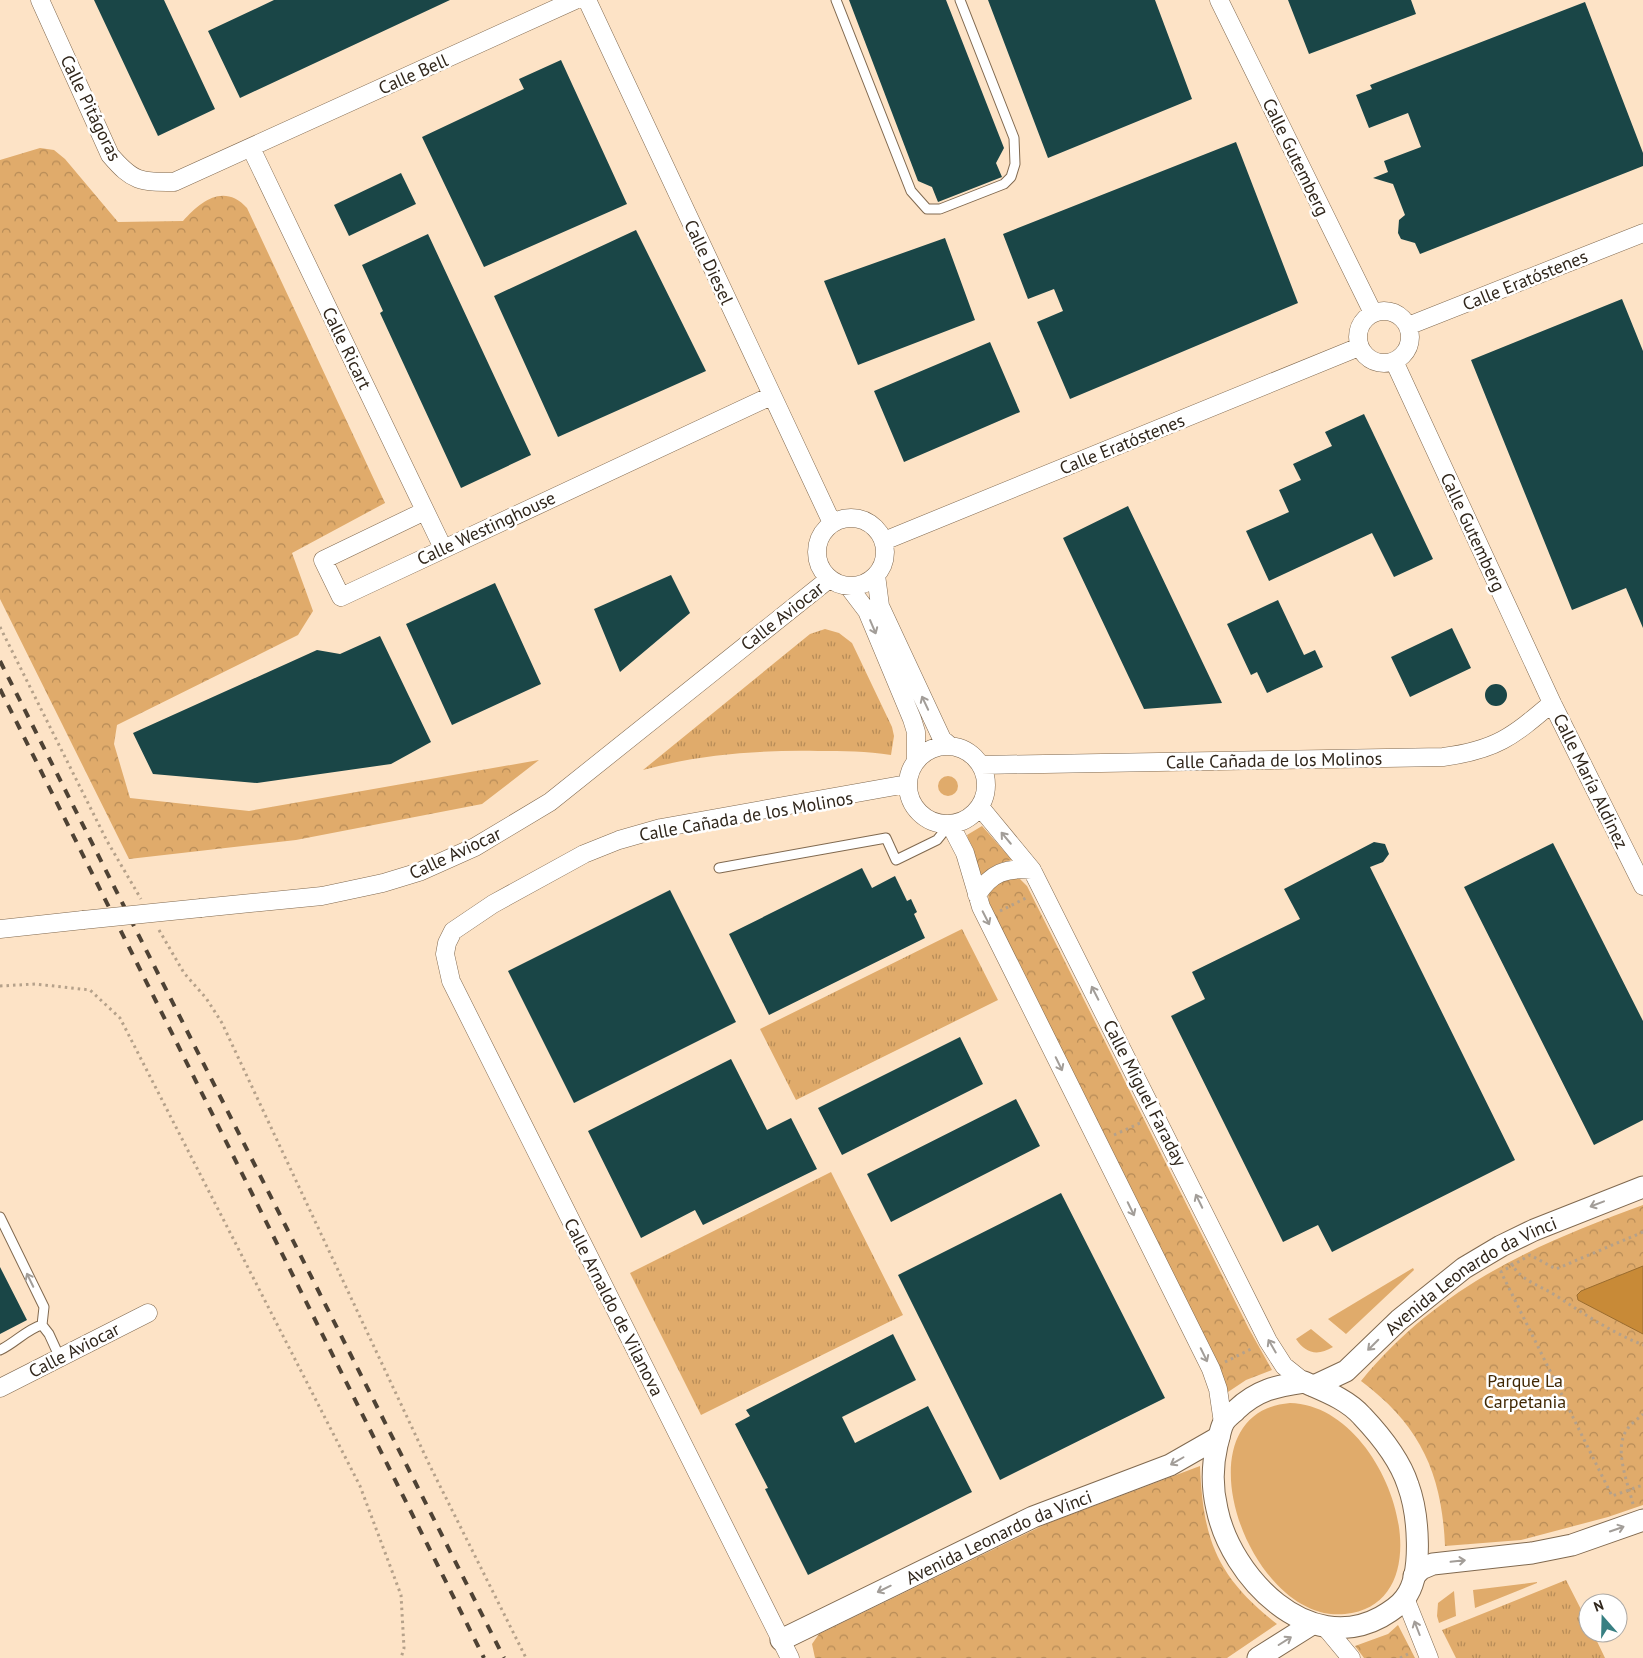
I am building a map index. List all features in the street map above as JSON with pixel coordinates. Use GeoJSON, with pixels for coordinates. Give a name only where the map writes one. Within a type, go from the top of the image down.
{"type":"FeatureCollection","features":[{"type":"Feature","properties":{"kind":"street","name":"Calle Pitágoras"},"geometry":{"type":"LineString","coordinates":[[40,0],[110,155],[127,174],[148,182],[174,182],[251,148]]}},
{"type":"Feature","properties":{"kind":"street","name":"Calle Bell"},"geometry":{"type":"LineString","coordinates":[[251,148],[575,0]]}},
{"type":"Feature","properties":{"kind":"street","name":"Calle Diesel"},"geometry":{"type":"LineString","coordinates":[[587,0],[832,523]]}},
{"type":"Feature","properties":{"kind":"street","name":"Calle Gutemberg"},"geometry":{"type":"LineString","coordinates":[[1219,0],[1372,314]]}},
{"type":"Feature","properties":{"kind":"street","name":"Calle Ricart"},"geometry":{"type":"LineString","coordinates":[[251,148],[443,548]]}},
{"type":"Feature","properties":{"kind":"street","name":"Calle Eratóstenes"},"geometry":{"type":"LineString","coordinates":[[1408,326],[1643,233]]}},
{"type":"Feature","properties":{"kind":"street"},"geometry":{"type":"LineString","coordinates":[[1389,312],[1396,314],[1408,326],[1410,334],[1406,351],[1394,361],[1376,363],[1368,359],[1360,347],[1357,335],[1360,326],[1372,314],[1389,312]]}},
{"type":"Feature","properties":{"kind":"street","name":"Calle Eratóstenes"},"geometry":{"type":"LineString","coordinates":[[884,541],[1360,347]]}},
{"type":"Feature","properties":{"kind":"street","name":"Calle Gutemberg"},"geometry":{"type":"LineString","coordinates":[[1394,361],[1552,703]]}},
{"type":"Feature","properties":{"kind":"street","name":"Calle Westinghouse"},"geometry":{"type":"LineString","coordinates":[[425,511],[323,560],[341,597],[771,396]]}},
{"type":"Feature","properties":{"kind":"street"},"geometry":{"type":"LineString","coordinates":[[848,586],[867,582],[876,575],[885,556],[884,541],[874,526],[864,520],[854,518],[832,523],[819,540],[817,550],[818,561],[830,579],[848,586],[867,612],[912,719],[916,732],[916,759],[909,774],[907,784],[909,797],[915,809],[925,818],[937,823],[950,824],[972,815],[980,807],[986,786],[981,765],[972,754],[949,745],[932,748],[916,759]]}},
{"type":"Feature","properties":{"kind":"street"},"geometry":{"type":"LineString","coordinates":[[876,575],[880,606],[942,739],[949,745]]}},
{"type":"Feature","properties":{"kind":"street","name":"Calle Aviocar"},"geometry":{"type":"LineString","coordinates":[[0,929],[322,896],[383,883],[419,872],[475,847],[550,802],[830,579]]}},
{"type":"Feature","properties":{"kind":"street","name":"Calle Cañada de los Molinos"},"geometry":{"type":"LineString","coordinates":[[981,765],[1442,757],[1468,754],[1513,736],[1552,703]]}},
{"type":"Feature","properties":{"kind":"street","name":"Calle María Aldinez"},"geometry":{"type":"LineString","coordinates":[[1552,703],[1643,886]]}},
{"type":"Feature","properties":{"kind":"street","name":"Calle Cañada de los Molinos"},"geometry":{"type":"LineString","coordinates":[[445,954],[447,943],[453,931],[493,904],[584,854],[619,840],[661,828],[907,784]]}},
{"type":"Feature","properties":{"kind":"street","name":"Calle Miguel Faraday"},"geometry":{"type":"LineString","coordinates":[[980,807],[1032,870],[1268,1341],[1284,1366],[1309,1384]]}},
{"type":"Feature","properties":{"kind":"street"},"geometry":{"type":"LineString","coordinates":[[950,824],[965,853],[986,918],[1210,1368],[1218,1389],[1221,1430],[1214,1458],[1213,1487],[1217,1511],[1228,1543],[1246,1570],[1273,1601],[1300,1620],[1319,1626],[1353,1628],[1381,1617],[1405,1598],[1414,1576],[1418,1553],[1417,1518],[1408,1483],[1396,1460],[1361,1415],[1336,1396],[1309,1384]]}},
{"type":"Feature","properties":{"kind":"street"},"geometry":{"type":"LineString","coordinates":[[977,895],[985,882],[995,874],[1007,870],[1032,870]]}},
{"type":"Feature","properties":{"kind":"street","name":"Calle Arnaldo de Vilanova"},"geometry":{"type":"LineString","coordinates":[[445,954],[451,981],[785,1649]]}},
{"type":"Feature","properties":{"kind":"street","name":"Avenida Leonardo da Vinci"},"geometry":{"type":"LineString","coordinates":[[785,1649],[1033,1517],[1170,1465],[1221,1430],[1257,1393],[1272,1387],[1309,1384],[1346,1371],[1399,1320],[1464,1268],[1501,1246],[1534,1230],[1643,1188]]}},
{"type":"Feature","properties":{"kind":"street","name":"Calle Aviocar"},"geometry":{"type":"LineString","coordinates":[[0,1388],[148,1313]]}},
{"type":"Feature","properties":{"kind":"street"},"geometry":{"type":"LineString","coordinates":[[1414,1576],[1421,1569],[1434,1564],[1532,1553],[1572,1545],[1641,1521]]}},
{"type":"Feature","properties":{"kind":"street"},"geometry":{"type":"LineString","coordinates":[[1405,1598],[1428,1658]]}},
{"type":"Feature","properties":{"kind":"street"},"geometry":{"type":"LineString","coordinates":[[1258,1658],[1319,1626]]}},
{"type":"Feature","properties":{"kind":"street"},"geometry":{"type":"LineString","coordinates":[[1319,1626],[1351,1658]]}},
{"type":"Feature","properties":{"kind":"lane"},"geometry":{"type":"LineString","coordinates":[[836,0],[911,191],[928,209],[940,209],[1004,184],[1011,177],[1015,164],[1014,138],[960,0]]}},
{"type":"Feature","properties":{"kind":"lane"},"geometry":{"type":"LineString","coordinates":[[719,868],[886,838],[896,860],[937,840],[950,824]]}},
{"type":"Feature","properties":{"kind":"lane"},"geometry":{"type":"LineString","coordinates":[[0,1217],[44,1307],[42,1326],[49,1334],[60,1358]]}},
{"type":"Feature","properties":{"kind":"lane"},"geometry":{"type":"LineString","coordinates":[[0,1350],[14,1343],[33,1328],[42,1326]]}},
{"type":"Feature","properties":{"kind":"path"},"geometry":{"type":"LineString","coordinates":[[0,627],[107,840],[146,907]]}},
{"type":"Feature","properties":{"kind":"path"},"geometry":{"type":"LineString","coordinates":[[986,918],[1042,890]]}},
{"type":"Feature","properties":{"kind":"path"},"geometry":{"type":"LineString","coordinates":[[155,924],[184,973],[206,998],[222,1024],[430,1466],[526,1658]]}},
{"type":"Feature","properties":{"kind":"path"},"geometry":{"type":"LineString","coordinates":[[0,986],[35,984],[90,990],[120,1018],[360,1486],[401,1595],[404,1648],[401,1658]]}},
{"type":"Feature","properties":{"kind":"path"},"geometry":{"type":"LineString","coordinates":[[1098,1143],[1156,1115]]}},
{"type":"Feature","properties":{"kind":"path"},"geometry":{"type":"LineString","coordinates":[[1643,1232],[1556,1269],[1530,1255],[1501,1272],[1612,1496],[1643,1485]]}},
{"type":"Feature","properties":{"kind":"path"},"geometry":{"type":"LineString","coordinates":[[1516,1271],[1525,1280],[1554,1294],[1601,1326],[1643,1345]]}},
{"type":"Feature","properties":{"kind":"path"},"geometry":{"type":"LineString","coordinates":[[1210,1368],[1268,1341]]}},
{"type":"Feature","properties":{"kind":"path"},"geometry":{"type":"LineString","coordinates":[[1641,1521],[1630,1489],[1622,1442],[1626,1430],[1643,1414]]}},
{"type":"Feature","properties":{"kind":"green space"},"geometry":{"type":"Polygon","coordinates":[[[40,148],[54,150],[65,159],[118,222],[183,221],[197,207],[213,198],[221,196],[230,197],[247,208],[385,503],[292,553],[313,611],[298,635],[117,725],[114,744],[130,798],[249,811],[539,760],[482,804],[296,840],[129,859],[0,599],[0,160],[40,148]]]}},
{"type":"Feature","properties":{"kind":"green space"},"geometry":{"type":"Polygon","coordinates":[[[825,629],[839,633],[852,643],[892,727],[894,736],[891,755],[846,751],[752,752],[686,760],[643,770],[810,634],[825,629]]]}},
{"type":"Feature","properties":{"kind":"green space"},"geometry":{"type":"Polygon","coordinates":[[[948,776],[955,779],[958,786],[955,793],[948,796],[941,793],[938,786],[941,779],[948,776]]]}},
{"type":"Feature","properties":{"kind":"green space"},"geometry":{"type":"Polygon","coordinates":[[[982,826],[1012,860],[994,866],[979,878],[967,835],[982,826]]]}},
{"type":"Feature","properties":{"kind":"green space"},"geometry":{"type":"Polygon","coordinates":[[[1009,879],[1020,879],[1027,886],[1249,1329],[1272,1370],[1246,1380],[1228,1392],[1216,1360],[990,908],[988,894],[996,884],[1009,879]]]}},
{"type":"Feature","properties":{"kind":"green space"},"geometry":{"type":"Polygon","coordinates":[[[962,929],[998,1000],[796,1100],[760,1029],[962,929]]]}},
{"type":"Feature","properties":{"kind":"green space"},"geometry":{"type":"Polygon","coordinates":[[[831,1172],[903,1315],[701,1415],[630,1273],[831,1172]]]}},
{"type":"Feature","properties":{"kind":"green space","name":"Parque La Carpetania"},"geometry":{"type":"Polygon","coordinates":[[[1643,1205],[1643,1505],[1608,1517],[1521,1540],[1445,1546],[1439,1496],[1433,1473],[1424,1453],[1413,1433],[1399,1415],[1361,1381],[1390,1348],[1422,1320],[1455,1295],[1489,1273],[1563,1236],[1643,1205]]]}},
{"type":"Feature","properties":{"kind":"green space"},"geometry":{"type":"Polygon","coordinates":[[[1413,1268],[1414,1270],[1346,1334],[1328,1319],[1413,1268]]]}},
{"type":"Feature","properties":{"kind":"green space"},"geometry":{"type":"Polygon","coordinates":[[[1311,1329],[1333,1347],[1322,1352],[1313,1352],[1304,1348],[1296,1339],[1311,1329]]]}},
{"type":"Feature","properties":{"kind":"green space"},"geometry":{"type":"Polygon","coordinates":[[[1290,1403],[1325,1412],[1355,1435],[1379,1468],[1394,1506],[1400,1543],[1395,1577],[1377,1602],[1345,1614],[1310,1608],[1279,1587],[1254,1554],[1238,1516],[1231,1477],[1236,1442],[1255,1415],[1290,1403]]]}},
{"type":"Feature","properties":{"kind":"green space"},"geometry":{"type":"Polygon","coordinates":[[[1200,1466],[1205,1515],[1217,1555],[1227,1573],[1240,1590],[1277,1624],[1227,1658],[815,1658],[812,1644],[819,1634],[1046,1524],[1200,1466]]]}},
{"type":"Feature","properties":{"kind":"green space"},"geometry":{"type":"Polygon","coordinates":[[[1566,1580],[1578,1603],[1578,1643],[1598,1643],[1605,1658],[1456,1658],[1442,1630],[1566,1580]]]}},
{"type":"Feature","properties":{"kind":"green space"},"geometry":{"type":"Polygon","coordinates":[[[1537,1583],[1475,1608],[1473,1590],[1537,1583]]]}},
{"type":"Feature","properties":{"kind":"green space"},"geometry":{"type":"Polygon","coordinates":[[[1454,1591],[1456,1616],[1439,1623],[1437,1616],[1438,1603],[1454,1591]]]}},
{"type":"Feature","properties":{"kind":"green space"},"geometry":{"type":"Polygon","coordinates":[[[1398,1625],[1415,1658],[1364,1658],[1355,1646],[1388,1634],[1398,1625]]]}},
{"type":"Feature","properties":{"kind":"shaded area"},"geometry":{"type":"Polygon","coordinates":[[[1643,1266],[1643,1334],[1578,1300],[1577,1295],[1581,1291],[1643,1266]]]}},
{"type":"Feature","properties":{"kind":"building"},"geometry":{"type":"Polygon","coordinates":[[[94,0],[164,0],[215,109],[158,136],[94,0]]]}},
{"type":"Feature","properties":{"kind":"building"},"geometry":{"type":"Polygon","coordinates":[[[274,0],[450,0],[240,98],[208,31],[274,0]]]}},
{"type":"Feature","properties":{"kind":"building"},"geometry":{"type":"Polygon","coordinates":[[[849,0],[946,0],[1004,148],[996,163],[1002,177],[938,202],[932,187],[918,181],[849,0]]]}},
{"type":"Feature","properties":{"kind":"building"},"geometry":{"type":"Polygon","coordinates":[[[988,0],[1155,0],[1192,99],[1048,158],[988,0]]]}},
{"type":"Feature","properties":{"kind":"building"},"geometry":{"type":"Polygon","coordinates":[[[1288,0],[1411,0],[1416,14],[1309,54],[1288,0]]]}},
{"type":"Feature","properties":{"kind":"building"},"geometry":{"type":"Polygon","coordinates":[[[1585,2],[1643,153],[1643,166],[1420,254],[1415,243],[1401,239],[1398,233],[1399,220],[1405,215],[1393,184],[1373,178],[1388,172],[1384,161],[1421,147],[1408,113],[1369,128],[1356,95],[1372,89],[1370,85],[1585,2]]]}},
{"type":"Feature","properties":{"kind":"building"},"geometry":{"type":"Polygon","coordinates":[[[561,60],[627,204],[484,267],[422,137],[524,89],[519,79],[561,60]]]}},
{"type":"Feature","properties":{"kind":"building"},"geometry":{"type":"Polygon","coordinates":[[[1236,142],[1298,303],[1070,399],[1037,322],[1063,311],[1054,289],[1028,299],[1003,234],[1236,142]]]}},
{"type":"Feature","properties":{"kind":"building"},"geometry":{"type":"Polygon","coordinates":[[[401,173],[416,204],[349,236],[334,205],[401,173]]]}},
{"type":"Feature","properties":{"kind":"building"},"geometry":{"type":"Polygon","coordinates":[[[636,230],[706,371],[558,437],[494,296],[636,230]]]}},
{"type":"Feature","properties":{"kind":"building"},"geometry":{"type":"Polygon","coordinates":[[[428,234],[531,455],[461,488],[380,313],[383,311],[362,265],[428,234]]]}},
{"type":"Feature","properties":{"kind":"building"},"geometry":{"type":"Polygon","coordinates":[[[945,238],[975,320],[858,365],[824,281],[945,238]]]}},
{"type":"Feature","properties":{"kind":"building"},"geometry":{"type":"Polygon","coordinates":[[[1622,299],[1643,351],[1643,628],[1626,588],[1572,610],[1471,360],[1622,299]]]}},
{"type":"Feature","properties":{"kind":"building"},"geometry":{"type":"Polygon","coordinates":[[[990,342],[1020,412],[904,462],[874,391],[990,342]]]}},
{"type":"Feature","properties":{"kind":"building"},"geometry":{"type":"Polygon","coordinates":[[[1364,414],[1433,559],[1394,577],[1372,533],[1269,581],[1246,531],[1289,512],[1279,490],[1301,480],[1293,464],[1332,446],[1325,432],[1364,414]]]}},
{"type":"Feature","properties":{"kind":"building"},"geometry":{"type":"Polygon","coordinates":[[[1128,506],[1222,703],[1144,709],[1063,538],[1128,506]]]}},
{"type":"Feature","properties":{"kind":"building"},"geometry":{"type":"Polygon","coordinates":[[[671,575],[690,613],[620,672],[594,609],[671,575]]]}},
{"type":"Feature","properties":{"kind":"building"},"geometry":{"type":"Polygon","coordinates":[[[495,583],[541,684],[452,725],[406,624],[495,583]]]}},
{"type":"Feature","properties":{"kind":"building"},"geometry":{"type":"Polygon","coordinates":[[[1278,600],[1304,655],[1315,650],[1323,667],[1267,693],[1257,672],[1251,675],[1227,624],[1278,600]]]}},
{"type":"Feature","properties":{"kind":"building"},"geometry":{"type":"Polygon","coordinates":[[[1452,628],[1471,668],[1410,697],[1391,657],[1452,628]]]}},
{"type":"Feature","properties":{"kind":"building"},"geometry":{"type":"Polygon","coordinates":[[[380,636],[431,742],[391,764],[257,783],[153,774],[133,733],[317,650],[340,654],[380,636]]]}},
{"type":"Feature","properties":{"kind":"building"},"geometry":{"type":"Polygon","coordinates":[[[1496,684],[1504,687],[1507,695],[1504,703],[1496,706],[1488,703],[1485,695],[1488,687],[1496,684]]]}},
{"type":"Feature","properties":{"kind":"building"},"geometry":{"type":"Polygon","coordinates":[[[1374,842],[1385,844],[1389,854],[1383,862],[1370,867],[1515,1160],[1332,1252],[1318,1225],[1283,1242],[1171,1016],[1205,999],[1192,972],[1300,919],[1284,889],[1374,842]]]}},
{"type":"Feature","properties":{"kind":"building"},"geometry":{"type":"Polygon","coordinates":[[[1553,843],[1643,1021],[1643,1120],[1594,1145],[1464,887],[1553,843]]]}},
{"type":"Feature","properties":{"kind":"building"},"geometry":{"type":"Polygon","coordinates":[[[862,868],[872,888],[895,876],[907,901],[911,899],[917,912],[914,914],[925,938],[769,1015],[729,934],[862,868]]]}},
{"type":"Feature","properties":{"kind":"building"},"geometry":{"type":"Polygon","coordinates":[[[670,890],[736,1022],[574,1103],[508,971],[670,890]]]}},
{"type":"Feature","properties":{"kind":"building"},"geometry":{"type":"Polygon","coordinates":[[[960,1037],[983,1084],[842,1155],[818,1108],[960,1037]]]}},
{"type":"Feature","properties":{"kind":"building"},"geometry":{"type":"Polygon","coordinates":[[[731,1059],[767,1130],[791,1118],[817,1169],[703,1225],[695,1210],[641,1238],[588,1131],[731,1059]]]}},
{"type":"Feature","properties":{"kind":"building"},"geometry":{"type":"Polygon","coordinates":[[[1016,1099],[1040,1146],[891,1222],[867,1174],[1016,1099]]]}},
{"type":"Feature","properties":{"kind":"building"},"geometry":{"type":"Polygon","coordinates":[[[1061,1193],[1165,1398],[1000,1480],[898,1275],[1061,1193]]]}},
{"type":"Feature","properties":{"kind":"building"},"geometry":{"type":"Polygon","coordinates":[[[0,1267],[27,1320],[0,1334],[0,1267]]]}},
{"type":"Feature","properties":{"kind":"building"},"geometry":{"type":"Polygon","coordinates":[[[893,1334],[916,1380],[842,1417],[855,1443],[928,1406],[972,1492],[808,1575],[765,1489],[768,1488],[735,1424],[750,1416],[746,1410],[893,1334]]]}},
{"type":"Feature","properties":{"kind":"railway"},"geometry":{"type":"LineString","coordinates":[[0,661],[504,1658]]}},
{"type":"Feature","properties":{"kind":"railway"},"geometry":{"type":"LineString","coordinates":[[0,689],[484,1658]]}}]}
